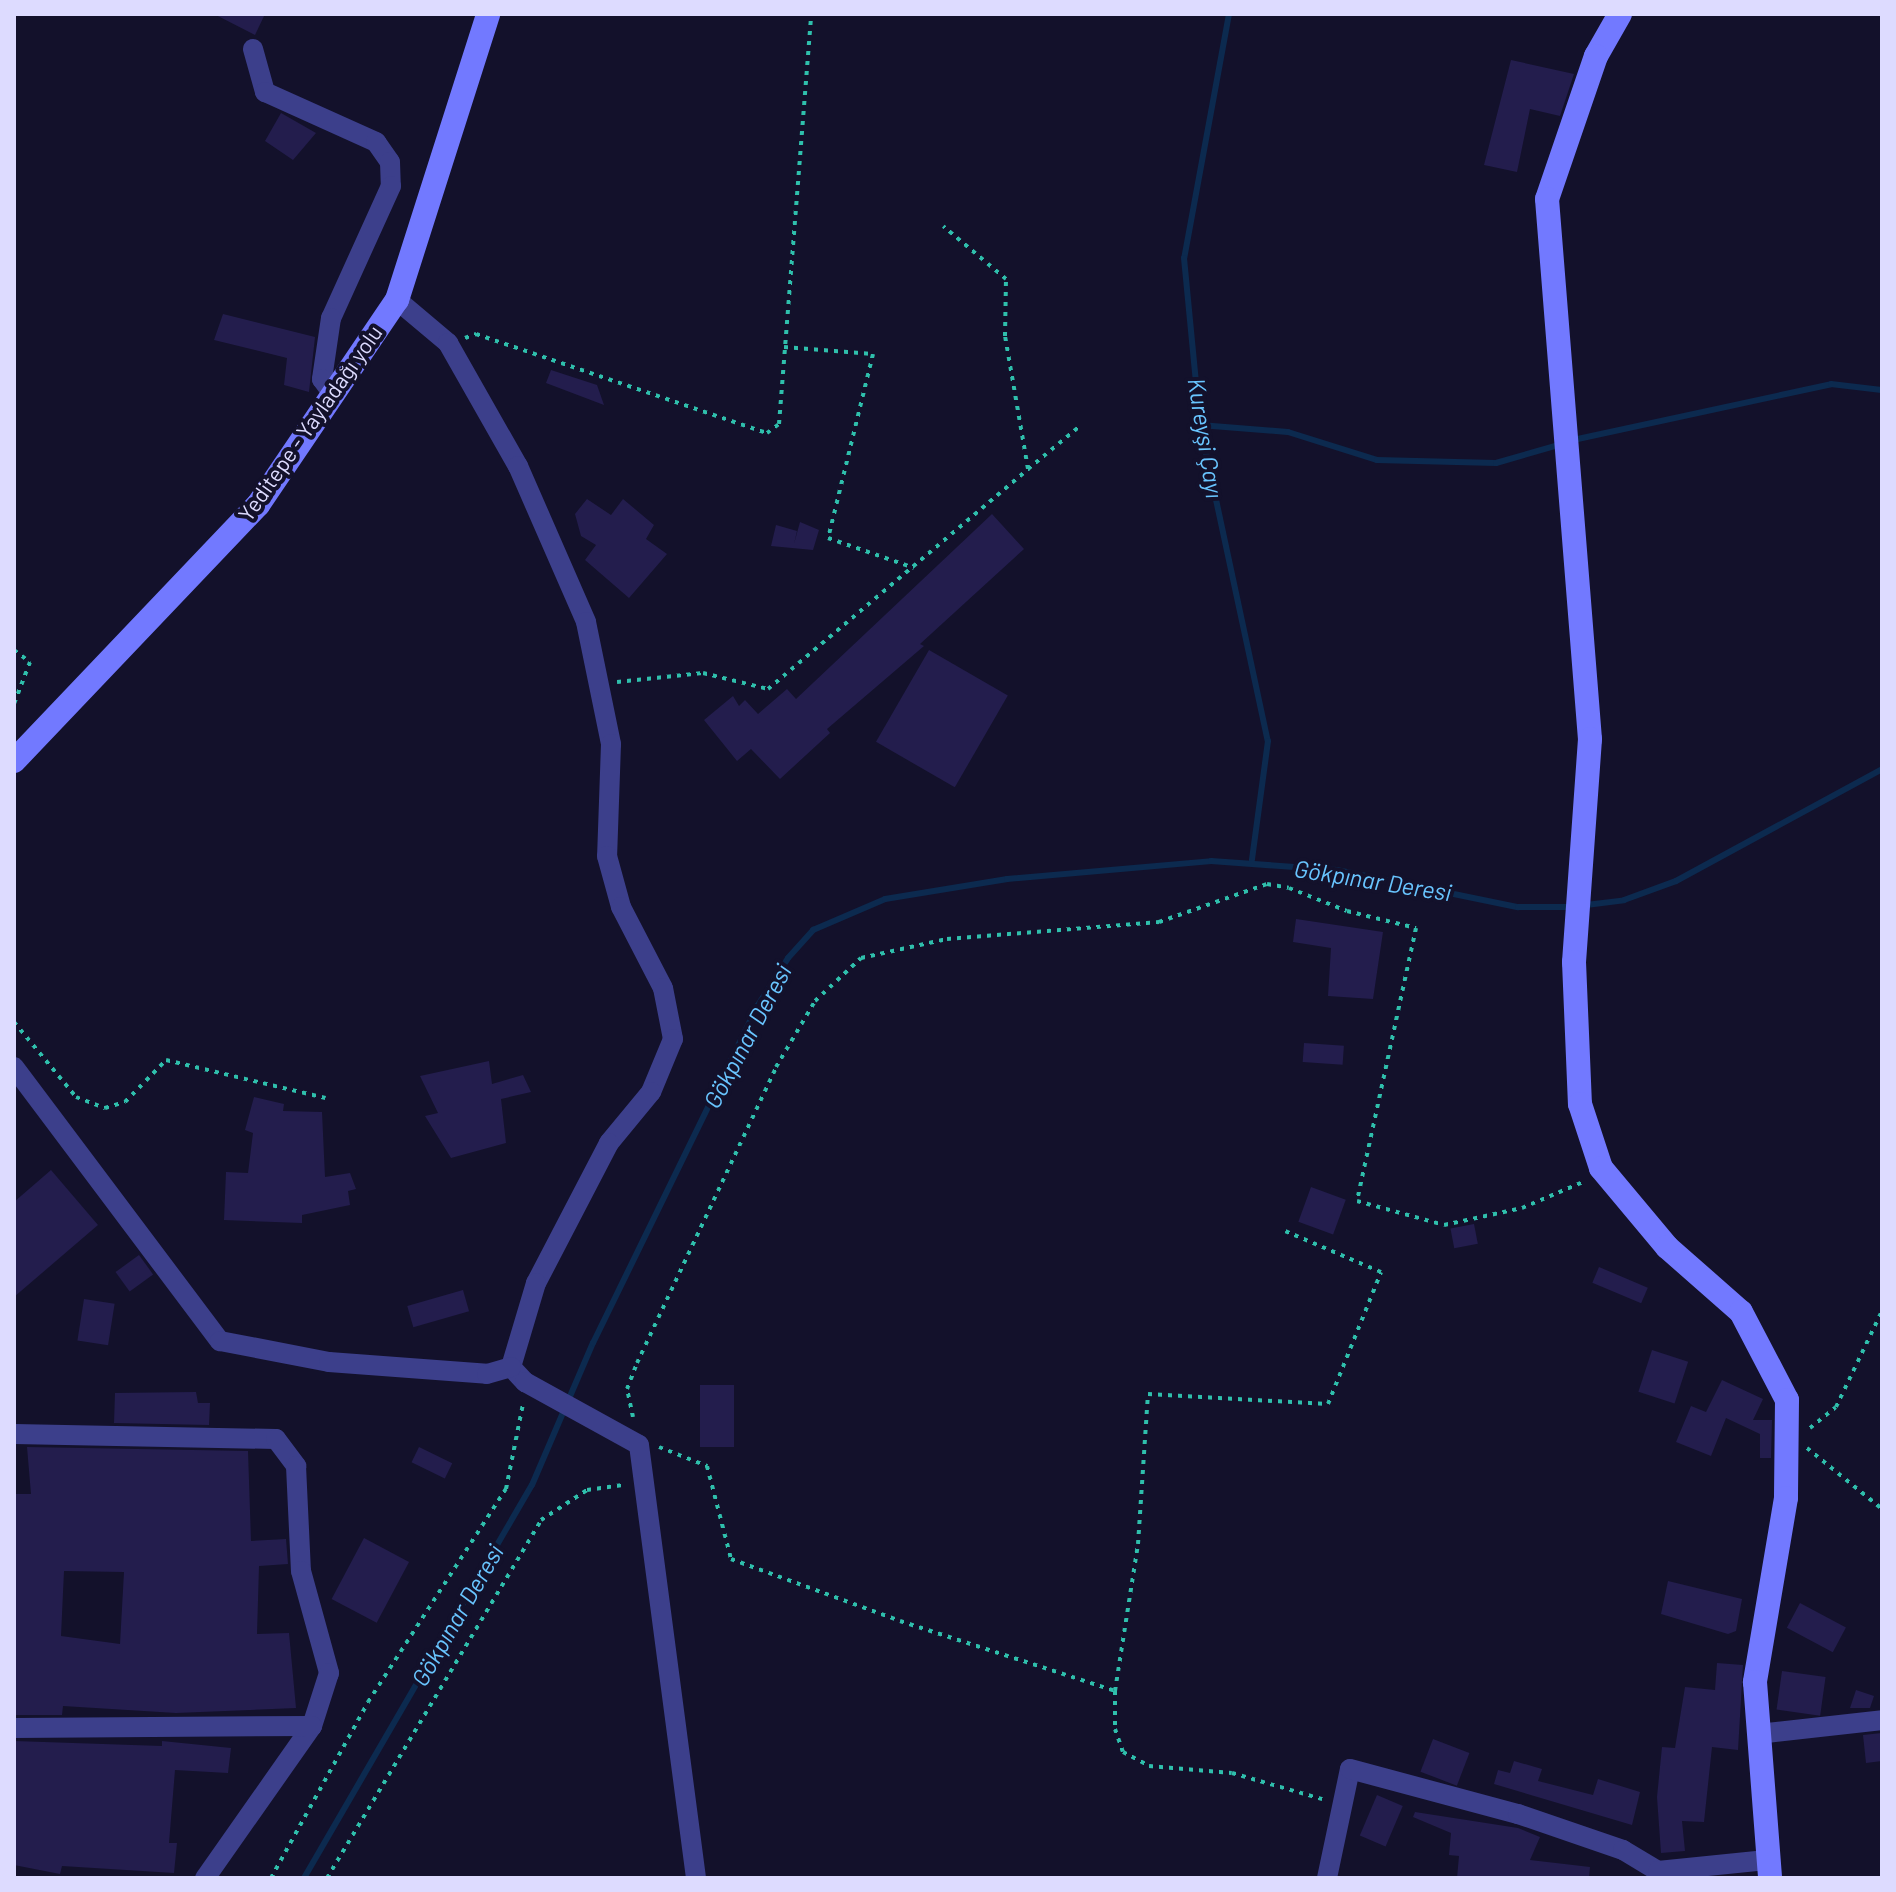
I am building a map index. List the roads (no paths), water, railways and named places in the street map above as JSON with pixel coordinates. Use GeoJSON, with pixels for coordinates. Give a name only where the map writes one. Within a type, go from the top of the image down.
{"type":"FeatureCollection","features":[{"type":"Feature","properties":{"kind":"street","name":"Yeditepe - Yayladağı yolu"},"geometry":{"type":"LineString","coordinates":[[14,761],[258,505],[397,300],[488,14]]}},
{"type":"Feature","properties":{"kind":"street"},"geometry":{"type":"LineString","coordinates":[[1327,1878],[1345,1808],[1350,1769],[1518,1814],[1623,1850],[1658,1871],[1768,1869],[1755,1682],[1786,1498],[1792,1440],[1787,1400],[1741,1312],[1667,1247],[1601,1168],[1580,1104],[1574,962],[1586,838],[1590,739],[1567,410],[1547,199],[1596,56],[1620,14]]}},
{"type":"Feature","properties":{"kind":"street"},"geometry":{"type":"LineString","coordinates":[[253,49],[265,92],[376,142],[390,162],[391,186],[331,318],[322,379],[333,394]]}},
{"type":"Feature","properties":{"kind":"street"},"geometry":{"type":"LineString","coordinates":[[397,300],[448,343],[518,466],[586,622],[611,744],[607,856],[621,907],[663,988],[673,1039],[651,1092],[609,1143],[536,1283],[518,1374]]}},
{"type":"Feature","properties":{"kind":"street"},"geometry":{"type":"LineString","coordinates":[[14,1067],[220,1341],[345,1363],[518,1374],[639,1445],[641,1482],[696,1878]]}},
{"type":"Feature","properties":{"kind":"street"},"geometry":{"type":"LineString","coordinates":[[14,1434],[276,1439],[296,1466],[301,1571],[329,1673],[312,1726],[205,1878]]}},
{"type":"Feature","properties":{"kind":"street"},"geometry":{"type":"LineString","coordinates":[[1758,1734],[1882,1720]]}},
{"type":"Feature","properties":{"kind":"street"},"geometry":{"type":"LineString","coordinates":[[14,1728],[312,1726]]}},
{"type":"Feature","properties":{"kind":"waterway","name":"Kureyşi Çayı"},"geometry":{"type":"LineString","coordinates":[[1229,14],[1184,258],[1200,425],[1268,741],[1252,860]]}},
{"type":"Feature","properties":{"kind":"waterway"},"geometry":{"type":"LineString","coordinates":[[1573,440],[1831,384],[1882,390]]}},
{"type":"Feature","properties":{"kind":"waterway"},"geometry":{"type":"LineString","coordinates":[[1200,425],[1288,432],[1377,460],[1496,463],[1562,444]]}},
{"type":"Feature","properties":{"kind":"waterway","name":"Gökpınar Deresi"},"geometry":{"type":"LineString","coordinates":[[1586,905],[1624,900],[1676,881],[1882,769]]}},
{"type":"Feature","properties":{"kind":"waterway","name":"Gökpınar Deresi"},"geometry":{"type":"LineString","coordinates":[[304,1878],[532,1485],[593,1343],[758,1005],[788,958],[813,930],[885,899],[1007,879],[1211,861],[1337,870],[1518,907],[1570,907]]}}]}
